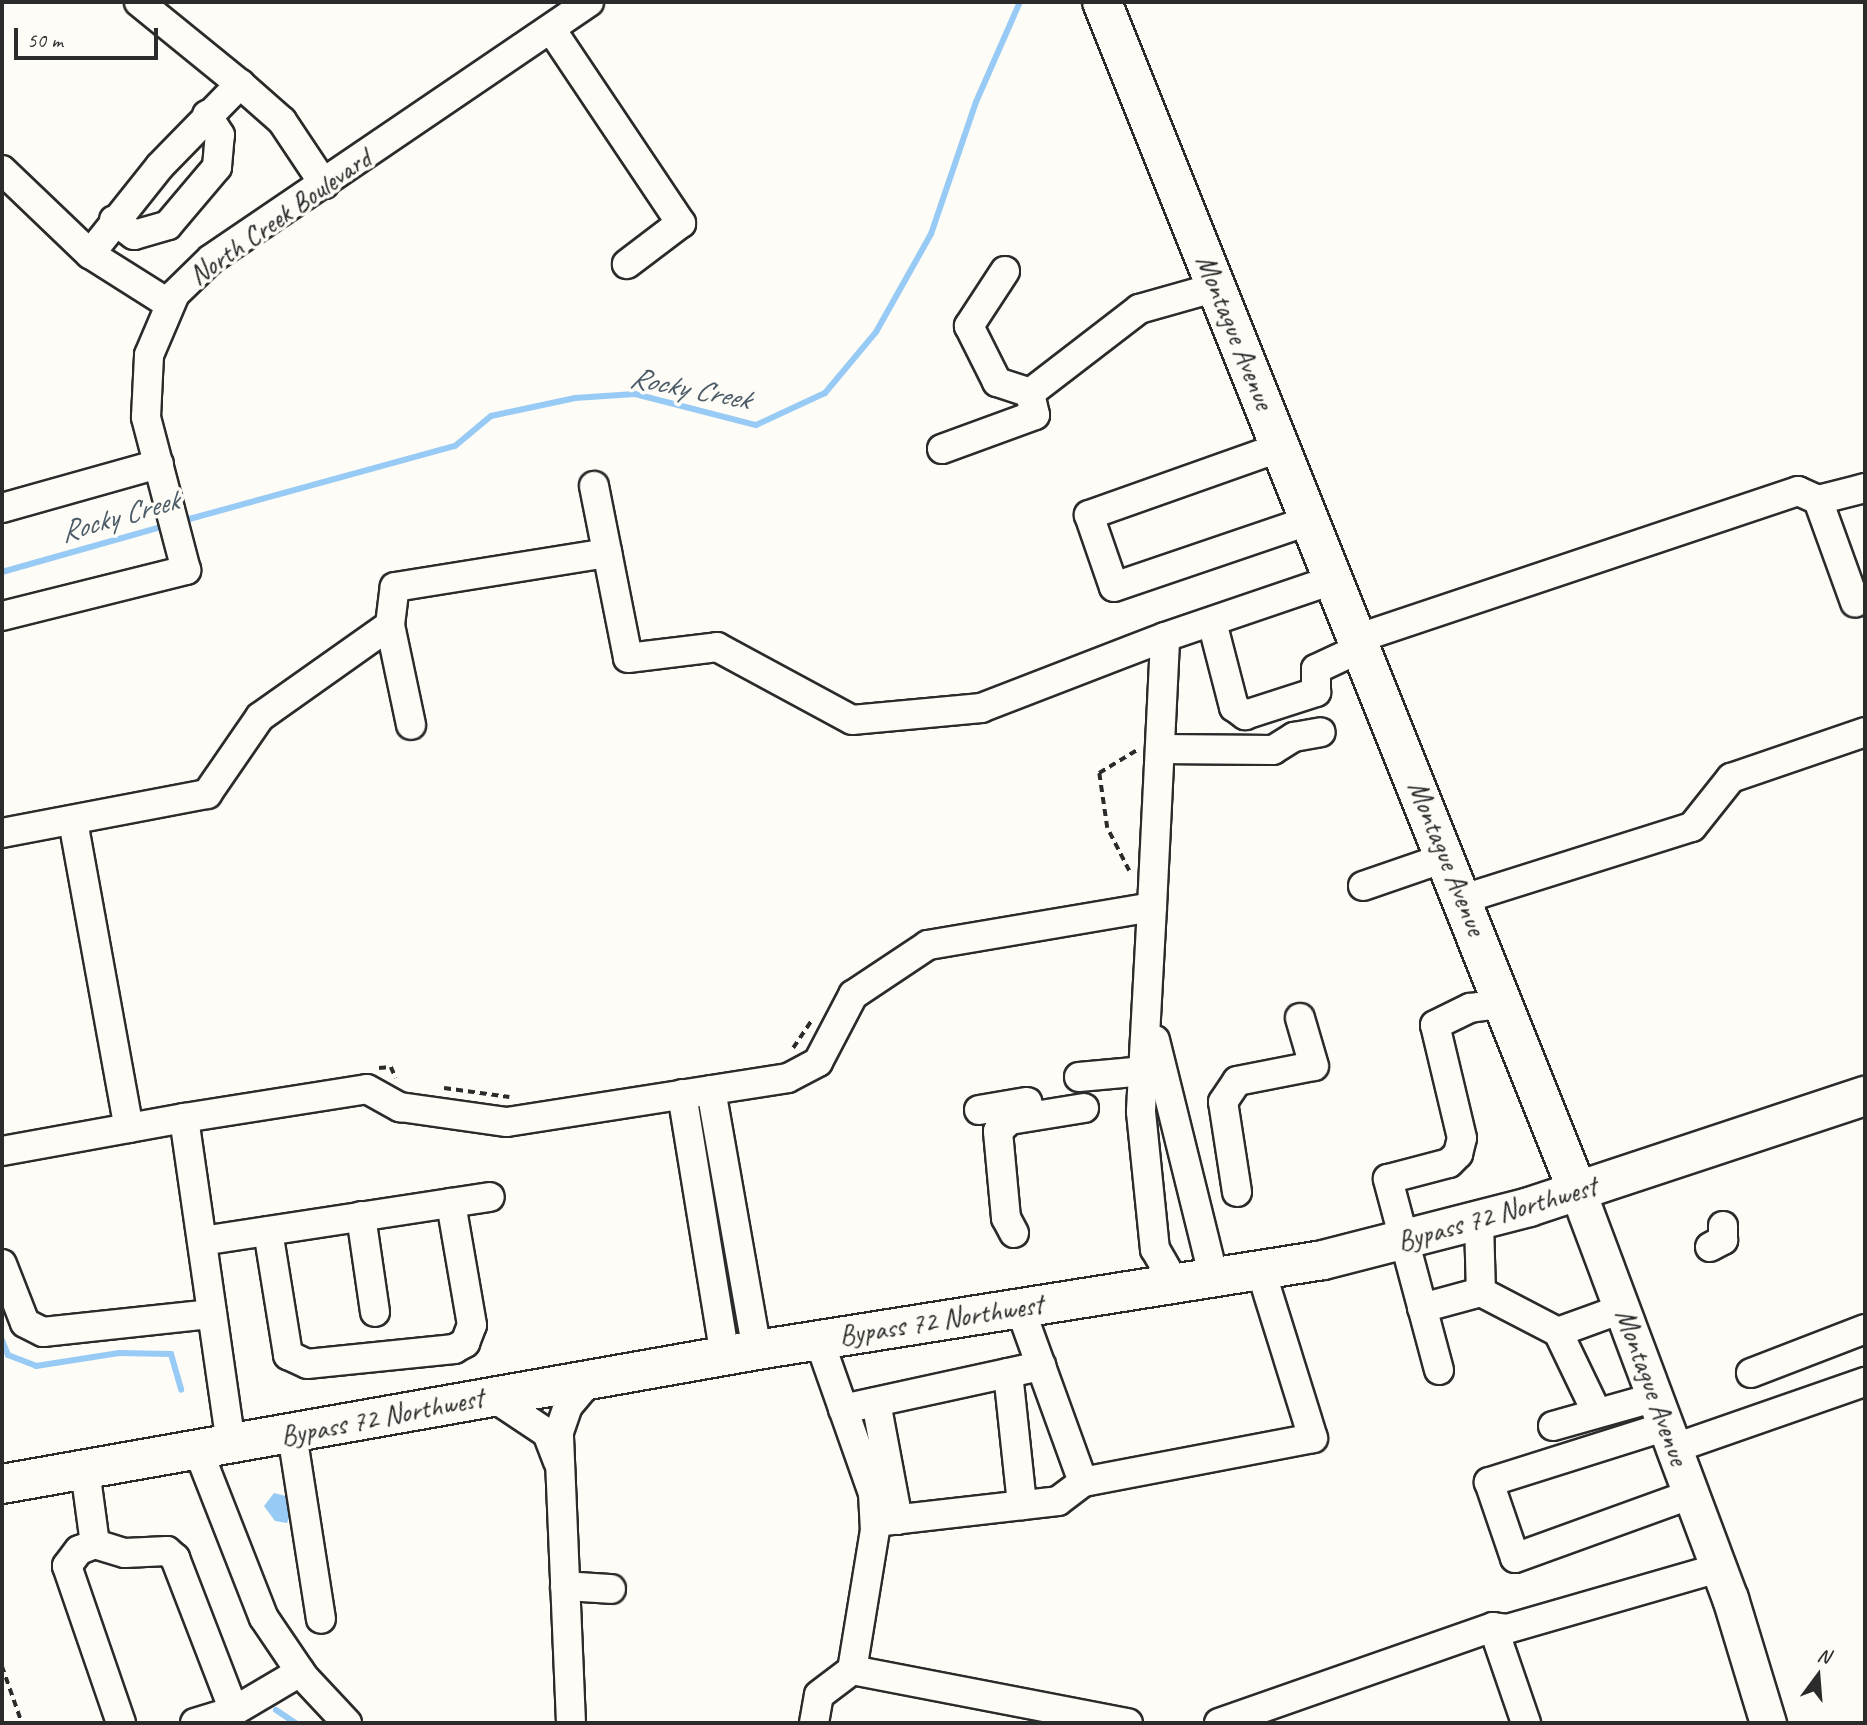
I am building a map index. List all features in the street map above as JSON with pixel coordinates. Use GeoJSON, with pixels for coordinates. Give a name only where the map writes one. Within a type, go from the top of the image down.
{"type":"FeatureCollection","features":[{"type":"Feature","properties":{"kind":"highway","name":"Montague Avenue"},"geometry":{"type":"LineString","coordinates":[[1102,2],[1464,899],[1578,1192]]}},
{"type":"Feature","properties":{"kind":"highway","name":"Bypass 72 Northwest"},"geometry":{"type":"LineString","coordinates":[[2,1485],[741,1353],[1261,1271],[1405,1242],[1578,1192],[1865,1096]]}},
{"type":"Feature","properties":{"kind":"main road","name":"Montague Avenue"},"geometry":{"type":"LineString","coordinates":[[1578,1192],[1624,1308],[1719,1568],[1769,1723]]}},
{"type":"Feature","properties":{"kind":"street"},"geometry":{"type":"LineString","coordinates":[[139,2],[282,121],[324,184]]}},
{"type":"Feature","properties":{"kind":"street","name":"North Creek Boulevard"},"geometry":{"type":"LineString","coordinates":[[2,616],[184,559],[162,477],[146,387],[152,343],[169,304],[211,259],[589,2]]}},
{"type":"Feature","properties":{"kind":"street"},"geometry":{"type":"LineString","coordinates":[[551,29],[681,223],[627,264]]}},
{"type":"Feature","properties":{"kind":"street"},"geometry":{"type":"LineString","coordinates":[[90,254],[114,220],[207,115],[240,84]]}},
{"type":"Feature","properties":{"kind":"street"},"geometry":{"type":"LineString","coordinates":[[114,220],[134,235],[168,225],[218,167],[220,135],[207,115]]}},
{"type":"Feature","properties":{"kind":"street"},"geometry":{"type":"LineString","coordinates":[[2,170],[90,254],[169,304]]}},
{"type":"Feature","properties":{"kind":"street"},"geometry":{"type":"LineString","coordinates":[[1004,271],[969,326],[997,382],[1030,393]]}},
{"type":"Feature","properties":{"kind":"street"},"geometry":{"type":"LineString","coordinates":[[1030,393],[1139,309],[1217,287]]}},
{"type":"Feature","properties":{"kind":"street"},"geometry":{"type":"LineString","coordinates":[[942,449],[1035,415],[1030,393]]}},
{"type":"Feature","properties":{"kind":"street"},"geometry":{"type":"LineString","coordinates":[[1281,447],[1089,514],[1114,587],[1311,520]]}},
{"type":"Feature","properties":{"kind":"street"},"geometry":{"type":"LineString","coordinates":[[2,508],[162,477]]}},
{"type":"Feature","properties":{"kind":"street"},"geometry":{"type":"LineString","coordinates":[[594,486],[628,659],[717,647],[852,720],[981,708],[1165,637],[1335,579]]}},
{"type":"Feature","properties":{"kind":"street"},"geometry":{"type":"LineString","coordinates":[[1212,622],[1234,707],[1257,716],[1316,692],[1316,669],[1361,643],[1798,491],[1818,500],[1865,488]]}},
{"type":"Feature","properties":{"kind":"street"},"geometry":{"type":"LineString","coordinates":[[1818,500],[1854,602]]}},
{"type":"Feature","properties":{"kind":"street"},"geometry":{"type":"LineString","coordinates":[[411,725],[390,625],[395,587],[607,553]]}},
{"type":"Feature","properties":{"kind":"street"},"geometry":{"type":"LineString","coordinates":[[2,833],[207,793],[260,717],[390,625]]}},
{"type":"Feature","properties":{"kind":"street"},"geometry":{"type":"LineString","coordinates":[[1165,637],[1148,749],[1153,907],[1141,1112],[1155,1249],[1175,1283]]}},
{"type":"Feature","properties":{"kind":"street"},"geometry":{"type":"LineString","coordinates":[[1148,749],[1273,750],[1294,737],[1321,732]]}},
{"type":"Feature","properties":{"kind":"street"},"geometry":{"type":"LineString","coordinates":[[1464,899],[1692,827],[1731,778],[1865,732]]}},
{"type":"Feature","properties":{"kind":"street"},"geometry":{"type":"LineString","coordinates":[[74,821],[129,1128]]}},
{"type":"Feature","properties":{"kind":"street"},"geometry":{"type":"LineString","coordinates":[[1363,886],[1447,857]]}},
{"type":"Feature","properties":{"kind":"street"},"geometry":{"type":"LineString","coordinates":[[2,1151],[367,1088],[400,1107],[507,1122],[788,1078],[818,1062],[853,995],[928,945],[1153,907]]}},
{"type":"Feature","properties":{"kind":"street"},"geometry":{"type":"LineString","coordinates":[[1439,1370],[1388,1179],[1449,1163],[1462,1138],[1435,1025],[1470,1008],[1504,1003]]}},
{"type":"Feature","properties":{"kind":"street"},"geometry":{"type":"LineString","coordinates":[[1148,1012],[1214,1278]]}},
{"type":"Feature","properties":{"kind":"street"},"geometry":{"type":"LineString","coordinates":[[1237,1192],[1223,1102],[1227,1089],[1237,1081],[1314,1066],[1300,1018]]}},
{"type":"Feature","properties":{"kind":"street"},"geometry":{"type":"LineString","coordinates":[[1014,1233],[1006,1213],[998,1131],[1010,1120],[1145,1071]]}},
{"type":"Feature","properties":{"kind":"street"},"geometry":{"type":"LineString","coordinates":[[711,1090],[741,1353]]}},
{"type":"Feature","properties":{"kind":"street"},"geometry":{"type":"LineString","coordinates":[[979,1110],[1082,1093]]}},
{"type":"Feature","properties":{"kind":"street"},"geometry":{"type":"LineString","coordinates":[[682,1094],[741,1353]]}},
{"type":"Feature","properties":{"kind":"street"},"geometry":{"type":"LineString","coordinates":[[184,1118],[212,1314],[215,1448],[264,1618],[300,1672],[347,1723]]}},
{"type":"Feature","properties":{"kind":"street"},"geometry":{"type":"LineString","coordinates":[[202,1241],[490,1197]]}},
{"type":"Feature","properties":{"kind":"street"},"geometry":{"type":"LineString","coordinates":[[268,1231],[288,1355],[307,1364],[465,1343],[472,1325],[451,1203]]}},
{"type":"Feature","properties":{"kind":"street"},"geometry":{"type":"LineString","coordinates":[[361,1216],[374,1312]]}},
{"type":"Feature","properties":{"kind":"street"},"geometry":{"type":"LineString","coordinates":[[1479,1222],[1481,1292]]}},
{"type":"Feature","properties":{"kind":"street"},"geometry":{"type":"LineString","coordinates":[[2,1264],[25,1323],[43,1332],[212,1314]]}},
{"type":"Feature","properties":{"kind":"street"},"geometry":{"type":"LineString","coordinates":[[886,1521],[1058,1501],[1083,1482],[1313,1438],[1261,1271]]}},
{"type":"Feature","properties":{"kind":"street"},"geometry":{"type":"LineString","coordinates":[[1422,1308],[1481,1292],[1558,1332],[1597,1413]]}},
{"type":"Feature","properties":{"kind":"street"},"geometry":{"type":"LineString","coordinates":[[1020,1308],[1083,1482]]}},
{"type":"Feature","properties":{"kind":"street"},"geometry":{"type":"LineString","coordinates":[[1558,1332],[1624,1308]]}},
{"type":"Feature","properties":{"kind":"street"},"geometry":{"type":"LineString","coordinates":[[1751,1373],[1865,1329]]}},
{"type":"Feature","properties":{"kind":"street"},"geometry":{"type":"LineString","coordinates":[[818,1340],[873,1493],[886,1521]]}},
{"type":"Feature","properties":{"kind":"street"},"geometry":{"type":"LineString","coordinates":[[843,1409],[1041,1366]]}},
{"type":"Feature","properties":{"kind":"street"},"geometry":{"type":"LineString","coordinates":[[1008,1373],[1022,1506]]}},
{"type":"Feature","properties":{"kind":"street"},"geometry":{"type":"LineString","coordinates":[[571,1723],[559,1432],[568,1406],[592,1379]]}},
{"type":"Feature","properties":{"kind":"street"},"geometry":{"type":"LineString","coordinates":[[1692,1494],[1515,1558],[1489,1482],[1666,1424],[1865,1382]]}},
{"type":"Feature","properties":{"kind":"street"},"geometry":{"type":"LineString","coordinates":[[493,1397],[547,1433],[560,1467]]}},
{"type":"Feature","properties":{"kind":"street"},"geometry":{"type":"LineString","coordinates":[[814,1723],[819,1695],[852,1670],[886,1521],[876,1402]]}},
{"type":"Feature","properties":{"kind":"street"},"geometry":{"type":"LineString","coordinates":[[1553,1426],[1597,1413],[1666,1424]]}},
{"type":"Feature","properties":{"kind":"street"},"geometry":{"type":"LineString","coordinates":[[292,1434],[321,1619]]}},
{"type":"Feature","properties":{"kind":"street"},"geometry":{"type":"LineString","coordinates":[[85,1470],[95,1544]]}},
{"type":"Feature","properties":{"kind":"street"},"geometry":{"type":"LineString","coordinates":[[121,1723],[67,1566],[79,1550],[95,1544],[125,1553],[167,1550],[175,1558],[234,1711]]}},
{"type":"Feature","properties":{"kind":"street"},"geometry":{"type":"LineString","coordinates":[[1219,1723],[1493,1627],[1507,1629],[1719,1568]]}},
{"type":"Feature","properties":{"kind":"street"},"geometry":{"type":"LineString","coordinates":[[565,1586],[611,1590]]}},
{"type":"Feature","properties":{"kind":"street"},"geometry":{"type":"LineString","coordinates":[[1493,1627],[1526,1723]]}},
{"type":"Feature","properties":{"kind":"street"},"geometry":{"type":"LineString","coordinates":[[852,1670],[1128,1723]]}},
{"type":"Feature","properties":{"kind":"street"},"geometry":{"type":"LineString","coordinates":[[195,1723],[234,1711],[300,1672]]}},
{"type":"Feature","properties":{"kind":"path"},"geometry":{"type":"LineString","coordinates":[[1129,875],[1107,828],[1099,773],[1148,749]]}},
{"type":"Feature","properties":{"kind":"path"},"geometry":{"type":"LineString","coordinates":[[787,1056],[816,1014]]}},
{"type":"Feature","properties":{"kind":"path"},"geometry":{"type":"LineString","coordinates":[[368,1068],[391,1067],[399,1085]]}},
{"type":"Feature","properties":{"kind":"path"},"geometry":{"type":"LineString","coordinates":[[436,1087],[524,1099]]}},
{"type":"Feature","properties":{"kind":"path"},"geometry":{"type":"LineString","coordinates":[[2,1666],[22,1723]]}},
{"type":"Feature","properties":{"kind":"water"},"geometry":{"type":"Polygon","coordinates":[[[274,1493],[286,1496],[293,1508],[287,1523],[275,1521],[264,1506],[274,1493]]]}},
{"type":"Feature","properties":{"kind":"waterway","name":"Rocky Creek"},"geometry":{"type":"LineString","coordinates":[[182,521],[455,446],[491,416],[575,398],[635,394],[756,425],[825,393],[876,332],[931,234],[976,102],[1020,2]]}},
{"type":"Feature","properties":{"kind":"waterway","name":"Rocky Creek"},"geometry":{"type":"LineString","coordinates":[[2,572],[168,525]]}},
{"type":"Feature","properties":{"kind":"waterway"},"geometry":{"type":"LineString","coordinates":[[2,1340],[8,1355],[36,1366],[119,1353],[171,1354],[181,1390]]}},
{"type":"Feature","properties":{"kind":"waterway"},"geometry":{"type":"LineString","coordinates":[[276,1710],[295,1723]]}}]}
